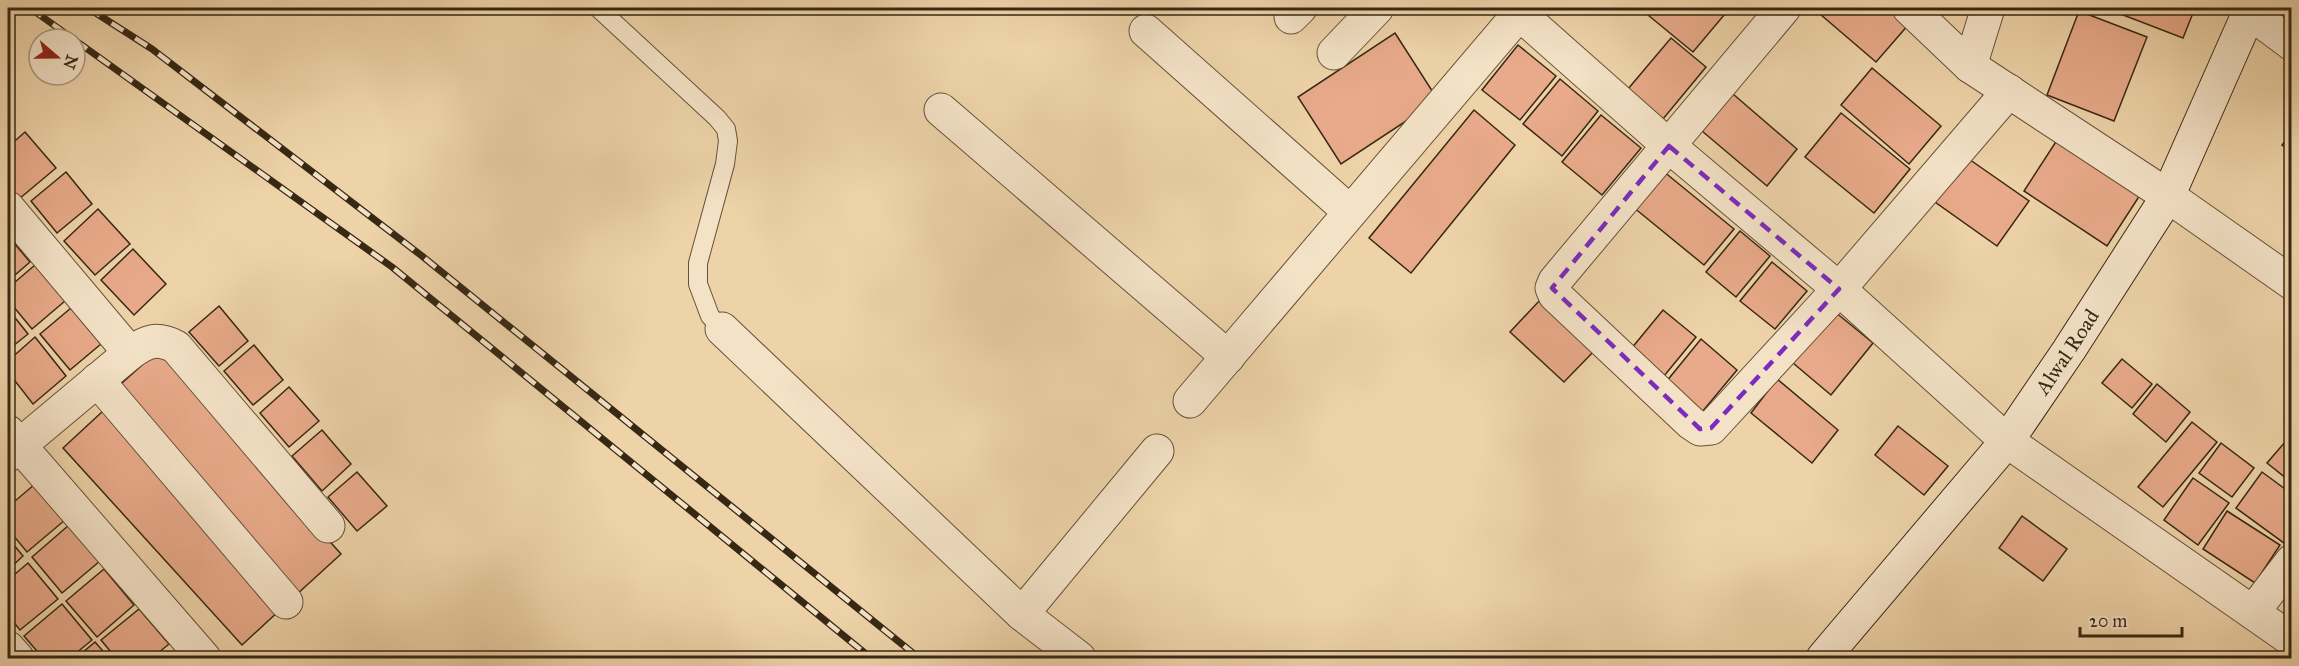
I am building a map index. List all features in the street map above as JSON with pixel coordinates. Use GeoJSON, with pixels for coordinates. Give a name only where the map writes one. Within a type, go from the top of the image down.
{"type":"FeatureCollection","features":[{"type":"Feature","properties":{"kind":"street"},"geometry":{"type":"LineString","coordinates":[[1334,53],[1377,8]]}},
{"type":"Feature","properties":{"kind":"street"},"geometry":{"type":"LineString","coordinates":[[1784,8],[1562,272],[1552,288],[1555,295],[1700,429],[1711,428],[1839,289],[2009,91]]}},
{"type":"Feature","properties":{"kind":"street"},"geometry":{"type":"LineString","coordinates":[[1909,8],[1970,66],[2168,196],[2292,283]]}},
{"type":"Feature","properties":{"kind":"street"},"geometry":{"type":"LineString","coordinates":[[1970,66],[1988,8]]}},
{"type":"Feature","properties":{"kind":"street"},"geometry":{"type":"LineString","coordinates":[[1190,401],[1519,9],[1669,146],[1839,289],[2007,441],[2292,640]]}},
{"type":"Feature","properties":{"kind":"street"},"geometry":{"type":"LineString","coordinates":[[2250,10],[2292,44]]}},
{"type":"Feature","properties":{"kind":"street","name":"Alwal Road"},"geometry":{"type":"LineString","coordinates":[[1823,658],[2007,441],[2069,350],[2168,196],[2250,10]]}},
{"type":"Feature","properties":{"kind":"street"},"geometry":{"type":"LineString","coordinates":[[1146,31],[1350,212]]}},
{"type":"Feature","properties":{"kind":"street"},"geometry":{"type":"LineString","coordinates":[[941,110],[1228,357]]}},
{"type":"Feature","properties":{"kind":"street"},"geometry":{"type":"LineString","coordinates":[[8,208],[130,353]]}},
{"type":"Feature","properties":{"kind":"street"},"geometry":{"type":"LineString","coordinates":[[722,328],[1022,614],[1079,658]]}},
{"type":"Feature","properties":{"kind":"street"},"geometry":{"type":"LineString","coordinates":[[204,658],[11,444],[145,343],[155,340],[166,342],[176,347],[328,526]]}},
{"type":"Feature","properties":{"kind":"street"},"geometry":{"type":"LineString","coordinates":[[97,380],[286,602]]}},
{"type":"Feature","properties":{"kind":"street"},"geometry":{"type":"LineString","coordinates":[[1022,614],[1157,451]]}},
{"type":"Feature","properties":{"kind":"street"},"geometry":{"type":"LineString","coordinates":[[2253,612],[2292,561]]}},
{"type":"Feature","properties":{"kind":"street"},"geometry":{"type":"LineString","coordinates":[[8,648],[17,658]]}},
{"type":"Feature","properties":{"kind":"lane"},"geometry":{"type":"LineString","coordinates":[[598,8],[726,129],[728,141],[725,164],[698,263],[698,284],[710,316],[722,328]]}},
{"type":"Feature","properties":{"kind":"highlighted area"},"geometry":{"type":"Polygon","coordinates":[[[1669,146],[1839,289],[1711,428],[1700,429],[1552,288],[1669,146]]]}},
{"type":"Feature","properties":{"kind":"building"},"geometry":{"type":"Polygon","coordinates":[[[1655,8],[1730,8],[1693,52],[1648,15],[1655,8]]]}},
{"type":"Feature","properties":{"kind":"building"},"geometry":{"type":"Polygon","coordinates":[[[1813,8],[1890,8],[1909,24],[1876,62],[1813,8]]]}},
{"type":"Feature","properties":{"kind":"building"},"geometry":{"type":"Polygon","coordinates":[[[2105,8],[2195,8],[2183,38],[2105,8]]]}},
{"type":"Feature","properties":{"kind":"building"},"geometry":{"type":"Polygon","coordinates":[[[2079,11],[2147,37],[2114,121],[2047,95],[2079,11]]]}},
{"type":"Feature","properties":{"kind":"building"},"geometry":{"type":"Polygon","coordinates":[[[1395,33],[1438,100],[1341,164],[1298,97],[1395,33]]]}},
{"type":"Feature","properties":{"kind":"building"},"geometry":{"type":"Polygon","coordinates":[[[1671,38],[1706,67],[1663,119],[1628,89],[1671,38]]]}},
{"type":"Feature","properties":{"kind":"building"},"geometry":{"type":"Polygon","coordinates":[[[1518,45],[1556,76],[1520,120],[1482,90],[1518,45]]]}},
{"type":"Feature","properties":{"kind":"building"},"geometry":{"type":"Polygon","coordinates":[[[1872,68],[1941,126],[1909,164],[1841,105],[1872,68]]]}},
{"type":"Feature","properties":{"kind":"building"},"geometry":{"type":"Polygon","coordinates":[[[1560,79],[1598,111],[1562,156],[1523,124],[1560,79]]]}},
{"type":"Feature","properties":{"kind":"building"},"geometry":{"type":"Polygon","coordinates":[[[1733,94],[1797,149],[1767,186],[1702,131],[1733,94]]]}},
{"type":"Feature","properties":{"kind":"building"},"geometry":{"type":"Polygon","coordinates":[[[1474,110],[1515,145],[1411,273],[1369,238],[1474,110]]]}},
{"type":"Feature","properties":{"kind":"building"},"geometry":{"type":"Polygon","coordinates":[[[1841,113],[1910,169],[1874,213],[1805,157],[1841,113]]]}},
{"type":"Feature","properties":{"kind":"building"},"geometry":{"type":"Polygon","coordinates":[[[1601,115],[1641,148],[1602,195],[1562,162],[1601,115]]]}},
{"type":"Feature","properties":{"kind":"building"},"geometry":{"type":"Polygon","coordinates":[[[25,132],[56,168],[19,199],[8,186],[8,147],[25,132]]]}},
{"type":"Feature","properties":{"kind":"building"},"geometry":{"type":"Polygon","coordinates":[[[2292,132],[2292,152],[2282,145],[2292,132]]]}},
{"type":"Feature","properties":{"kind":"building"},"geometry":{"type":"Polygon","coordinates":[[[2059,137],[2142,192],[2107,246],[2024,191],[2059,137]]]}},
{"type":"Feature","properties":{"kind":"building"},"geometry":{"type":"Polygon","coordinates":[[[1966,157],[2029,201],[1997,246],[1935,202],[1966,157]]]}},
{"type":"Feature","properties":{"kind":"building"},"geometry":{"type":"Polygon","coordinates":[[[1663,171],[1734,229],[1704,265],[1633,207],[1663,171]]]}},
{"type":"Feature","properties":{"kind":"building"},"geometry":{"type":"Polygon","coordinates":[[[66,172],[92,204],[57,233],[31,201],[66,172]]]}},
{"type":"Feature","properties":{"kind":"building"},"geometry":{"type":"Polygon","coordinates":[[[98,209],[130,244],[95,275],[64,241],[98,209]]]}},
{"type":"Feature","properties":{"kind":"building"},"geometry":{"type":"Polygon","coordinates":[[[1740,231],[1770,256],[1736,297],[1706,272],[1740,231]]]}},
{"type":"Feature","properties":{"kind":"building"},"geometry":{"type":"Polygon","coordinates":[[[8,236],[30,262],[8,281],[8,236]]]}},
{"type":"Feature","properties":{"kind":"building"},"geometry":{"type":"Polygon","coordinates":[[[133,249],[166,284],[134,315],[101,280],[133,249]]]}},
{"type":"Feature","properties":{"kind":"building"},"geometry":{"type":"Polygon","coordinates":[[[1772,262],[1807,291],[1775,329],[1740,301],[1772,262]]]}},
{"type":"Feature","properties":{"kind":"building"},"geometry":{"type":"Polygon","coordinates":[[[35,265],[65,301],[32,329],[8,300],[8,288],[35,265]]]}},
{"type":"Feature","properties":{"kind":"building"},"geometry":{"type":"Polygon","coordinates":[[[1541,299],[1595,350],[1564,382],[1510,332],[1541,299]]]}},
{"type":"Feature","properties":{"kind":"building"},"geometry":{"type":"Polygon","coordinates":[[[219,306],[248,341],[219,366],[189,332],[219,306]]]}},
{"type":"Feature","properties":{"kind":"building"},"geometry":{"type":"Polygon","coordinates":[[[1829,307],[1873,343],[1831,395],[1787,358],[1829,307]]]}},
{"type":"Feature","properties":{"kind":"building"},"geometry":{"type":"Polygon","coordinates":[[[71,308],[101,344],[70,370],[40,334],[71,308]]]}},
{"type":"Feature","properties":{"kind":"building"},"geometry":{"type":"Polygon","coordinates":[[[8,309],[28,334],[8,350],[8,309]]]}},
{"type":"Feature","properties":{"kind":"building"},"geometry":{"type":"Polygon","coordinates":[[[1663,310],[1696,337],[1664,376],[1631,349],[1663,310]]]}},
{"type":"Feature","properties":{"kind":"building"},"geometry":{"type":"Polygon","coordinates":[[[35,337],[66,376],[33,404],[8,372],[8,361],[35,337]]]}},
{"type":"Feature","properties":{"kind":"building"},"geometry":{"type":"Polygon","coordinates":[[[1701,339],[1737,370],[1702,412],[1666,382],[1701,339]]]}},
{"type":"Feature","properties":{"kind":"building"},"geometry":{"type":"Polygon","coordinates":[[[254,345],[283,380],[253,405],[224,371],[254,345]]]}},
{"type":"Feature","properties":{"kind":"building"},"geometry":{"type":"Polygon","coordinates":[[[159,350],[341,554],[295,596],[113,391],[159,350]]]}},
{"type":"Feature","properties":{"kind":"building"},"geometry":{"type":"Polygon","coordinates":[[[2122,359],[2152,384],[2132,408],[2102,383],[2122,359]]]}},
{"type":"Feature","properties":{"kind":"building"},"geometry":{"type":"Polygon","coordinates":[[[1777,379],[1838,430],[1812,463],[1751,413],[1777,379]]]}},
{"type":"Feature","properties":{"kind":"building"},"geometry":{"type":"Polygon","coordinates":[[[2157,384],[2190,412],[2166,442],[2133,414],[2157,384]]]}},
{"type":"Feature","properties":{"kind":"building"},"geometry":{"type":"Polygon","coordinates":[[[289,387],[319,421],[289,447],[260,413],[289,387]]]}},
{"type":"Feature","properties":{"kind":"building"},"geometry":{"type":"Polygon","coordinates":[[[103,411],[282,608],[242,645],[63,448],[103,411]]]}},
{"type":"Feature","properties":{"kind":"building"},"geometry":{"type":"Polygon","coordinates":[[[2192,422],[2217,442],[2163,507],[2138,487],[2192,422]]]}},
{"type":"Feature","properties":{"kind":"building"},"geometry":{"type":"Polygon","coordinates":[[[1898,426],[1948,466],[1924,495],[1875,455],[1898,426]]]}},
{"type":"Feature","properties":{"kind":"building"},"geometry":{"type":"Polygon","coordinates":[[[322,430],[351,464],[322,491],[292,456],[322,430]]]}},
{"type":"Feature","properties":{"kind":"building"},"geometry":{"type":"Polygon","coordinates":[[[2292,434],[2292,483],[2267,463],[2292,434]]]}},
{"type":"Feature","properties":{"kind":"building"},"geometry":{"type":"Polygon","coordinates":[[[2221,443],[2254,468],[2232,497],[2199,473],[2221,443]]]}},
{"type":"Feature","properties":{"kind":"building"},"geometry":{"type":"Polygon","coordinates":[[[357,472],[387,506],[357,531],[328,497],[357,472]]]}},
{"type":"Feature","properties":{"kind":"building"},"geometry":{"type":"Polygon","coordinates":[[[2262,472],[2292,494],[2292,542],[2288,546],[2236,508],[2262,472]]]}},
{"type":"Feature","properties":{"kind":"building"},"geometry":{"type":"Polygon","coordinates":[[[2193,478],[2229,503],[2198,545],[2164,520],[2193,478]]]}},
{"type":"Feature","properties":{"kind":"building"},"geometry":{"type":"Polygon","coordinates":[[[35,484],[65,520],[27,552],[8,529],[8,507],[35,484]]]}},
{"type":"Feature","properties":{"kind":"building"},"geometry":{"type":"Polygon","coordinates":[[[2227,511],[2280,545],[2255,583],[2203,549],[2227,511]]]}},
{"type":"Feature","properties":{"kind":"building"},"geometry":{"type":"Polygon","coordinates":[[[2022,516],[2067,549],[2043,581],[1999,548],[2022,516]]]}},
{"type":"Feature","properties":{"kind":"building"},"geometry":{"type":"Polygon","coordinates":[[[69,525],[100,561],[62,593],[32,557],[69,525]]]}},
{"type":"Feature","properties":{"kind":"building"},"geometry":{"type":"Polygon","coordinates":[[[8,538],[23,556],[8,570],[8,538]]]}},
{"type":"Feature","properties":{"kind":"building"},"geometry":{"type":"Polygon","coordinates":[[[28,563],[58,599],[20,630],[8,615],[8,580],[28,563]]]}},
{"type":"Feature","properties":{"kind":"building"},"geometry":{"type":"Polygon","coordinates":[[[104,569],[134,605],[97,637],[66,601],[104,569]]]}},
{"type":"Feature","properties":{"kind":"building"},"geometry":{"type":"Polygon","coordinates":[[[62,604],[92,640],[70,658],[43,658],[24,636],[62,604]]]}},
{"type":"Feature","properties":{"kind":"building"},"geometry":{"type":"Polygon","coordinates":[[[139,609],[169,644],[152,658],[116,658],[101,640],[139,609]]]}},
{"type":"Feature","properties":{"kind":"building"},"geometry":{"type":"Polygon","coordinates":[[[95,642],[109,658],[76,658],[95,642]]]}},
{"type":"Feature","properties":{"kind":"railway"},"geometry":{"type":"LineString","coordinates":[[30,8],[392,267],[871,658]]}},
{"type":"Feature","properties":{"kind":"railway"},"geometry":{"type":"LineString","coordinates":[[88,8],[152,49],[422,256],[919,658]]}}]}
